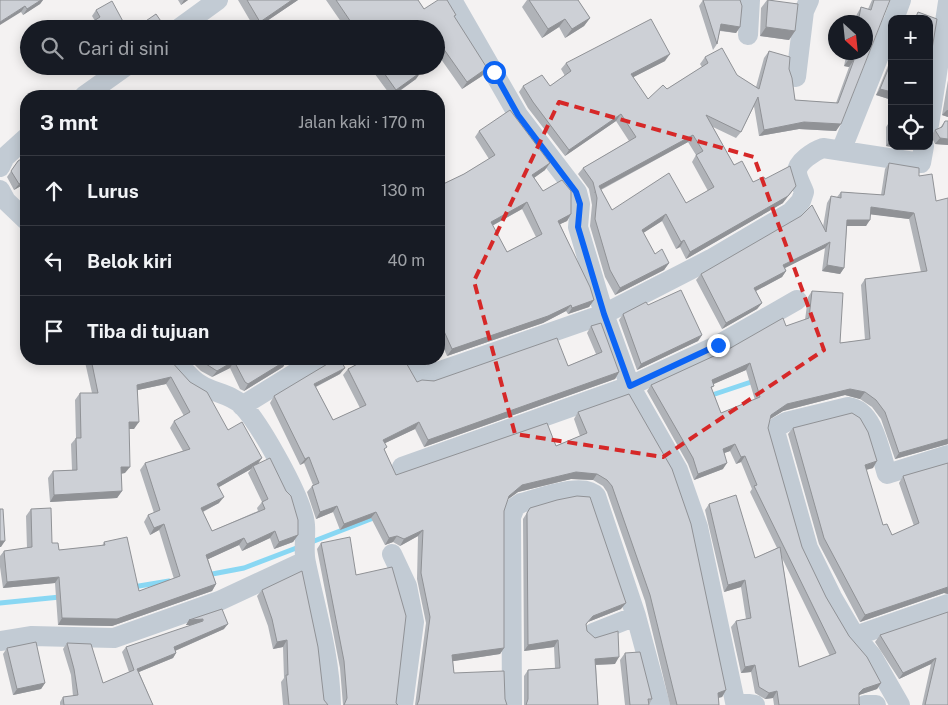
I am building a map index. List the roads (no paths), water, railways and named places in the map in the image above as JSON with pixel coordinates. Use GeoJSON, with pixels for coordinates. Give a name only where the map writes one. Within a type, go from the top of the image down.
{"type":"FeatureCollection","features":[{"type":"Feature","properties":{"kind":"street"},"geometry":{"type":"LineString","coordinates":[[190,20],[218,0]]}},
{"type":"Feature","properties":{"kind":"street"},"geometry":{"type":"LineString","coordinates":[[452,0],[518,115],[576,192],[580,204],[578,227],[604,314],[630,386],[678,470],[698,527],[727,704],[755,705]]}},
{"type":"Feature","properties":{"kind":"street"},"geometry":{"type":"LineString","coordinates":[[748,35],[750,0]]}},
{"type":"Feature","properties":{"kind":"street"},"geometry":{"type":"LineString","coordinates":[[796,77],[804,11],[809,0]]}},
{"type":"Feature","properties":{"kind":"street"},"geometry":{"type":"LineString","coordinates":[[895,15],[901,0]]}},
{"type":"Feature","properties":{"kind":"street"},"geometry":{"type":"LineString","coordinates":[[932,105],[948,2]]}},
{"type":"Feature","properties":{"kind":"street"},"geometry":{"type":"LineString","coordinates":[[841,151],[888,33]]}},
{"type":"Feature","properties":{"kind":"street"},"geometry":{"type":"LineString","coordinates":[[92,90],[113,75]]}},
{"type":"Feature","properties":{"kind":"street"},"geometry":{"type":"LineString","coordinates":[[0,167],[5,157],[20,143]]}},
{"type":"Feature","properties":{"kind":"street"},"geometry":{"type":"LineString","coordinates":[[412,365],[420,375],[426,376],[604,314],[712,260],[791,212],[801,201],[804,192],[797,173],[799,166],[815,150],[823,148],[921,163],[923,150]]}},
{"type":"Feature","properties":{"kind":"street"},"geometry":{"type":"LineString","coordinates":[[0,190],[6,201],[20,214]]}},
{"type":"Feature","properties":{"kind":"street"},"geometry":{"type":"LineString","coordinates":[[402,467],[630,386],[718,345],[797,300]]}},
{"type":"Feature","properties":{"kind":"street"},"geometry":{"type":"LineString","coordinates":[[180,365],[200,385],[236,400],[242,406],[260,430],[288,480],[305,524],[305,556],[331,680],[331,705]]}},
{"type":"Feature","properties":{"kind":"street"},"geometry":{"type":"LineString","coordinates":[[242,406],[308,365]]}},
{"type":"Feature","properties":{"kind":"street"},"geometry":{"type":"LineString","coordinates":[[900,705],[872,656],[855,636],[832,597],[808,548],[775,431],[786,422],[848,407],[855,408],[866,416],[887,474],[948,455]]}},
{"type":"Feature","properties":{"kind":"street"},"geometry":{"type":"LineString","coordinates":[[512,705],[511,517],[515,507],[521,503],[581,488],[592,491],[596,496],[636,616],[660,705]]}},
{"type":"Feature","properties":{"kind":"street"},"geometry":{"type":"LineString","coordinates":[[392,554],[407,586],[414,622],[403,705]]}},
{"type":"Feature","properties":{"kind":"street"},"geometry":{"type":"LineString","coordinates":[[0,641],[32,636],[114,638],[219,601],[305,556]]}},
{"type":"Feature","properties":{"kind":"street"},"geometry":{"type":"LineString","coordinates":[[855,636],[948,604]]}},
{"type":"Feature","properties":{"kind":"street"},"geometry":{"type":"LineString","coordinates":[[594,633],[636,616]]}},
{"type":"Feature","properties":{"kind":"street"},"geometry":{"type":"LineString","coordinates":[[865,705],[876,705]]}},
{"type":"Feature","properties":{"kind":"waterway"},"geometry":{"type":"LineString","coordinates":[[709,396],[754,381]]}},
{"type":"Feature","properties":{"kind":"waterway"},"geometry":{"type":"LineString","coordinates":[[309,543],[376,517]]}},
{"type":"Feature","properties":{"kind":"waterway"},"geometry":{"type":"LineString","coordinates":[[207,575],[244,568],[299,547]]}},
{"type":"Feature","properties":{"kind":"waterway"},"geometry":{"type":"LineString","coordinates":[[133,587],[169,581]]}},
{"type":"Feature","properties":{"kind":"waterway"},"geometry":{"type":"LineString","coordinates":[[0,603],[60,597]]}}]}
